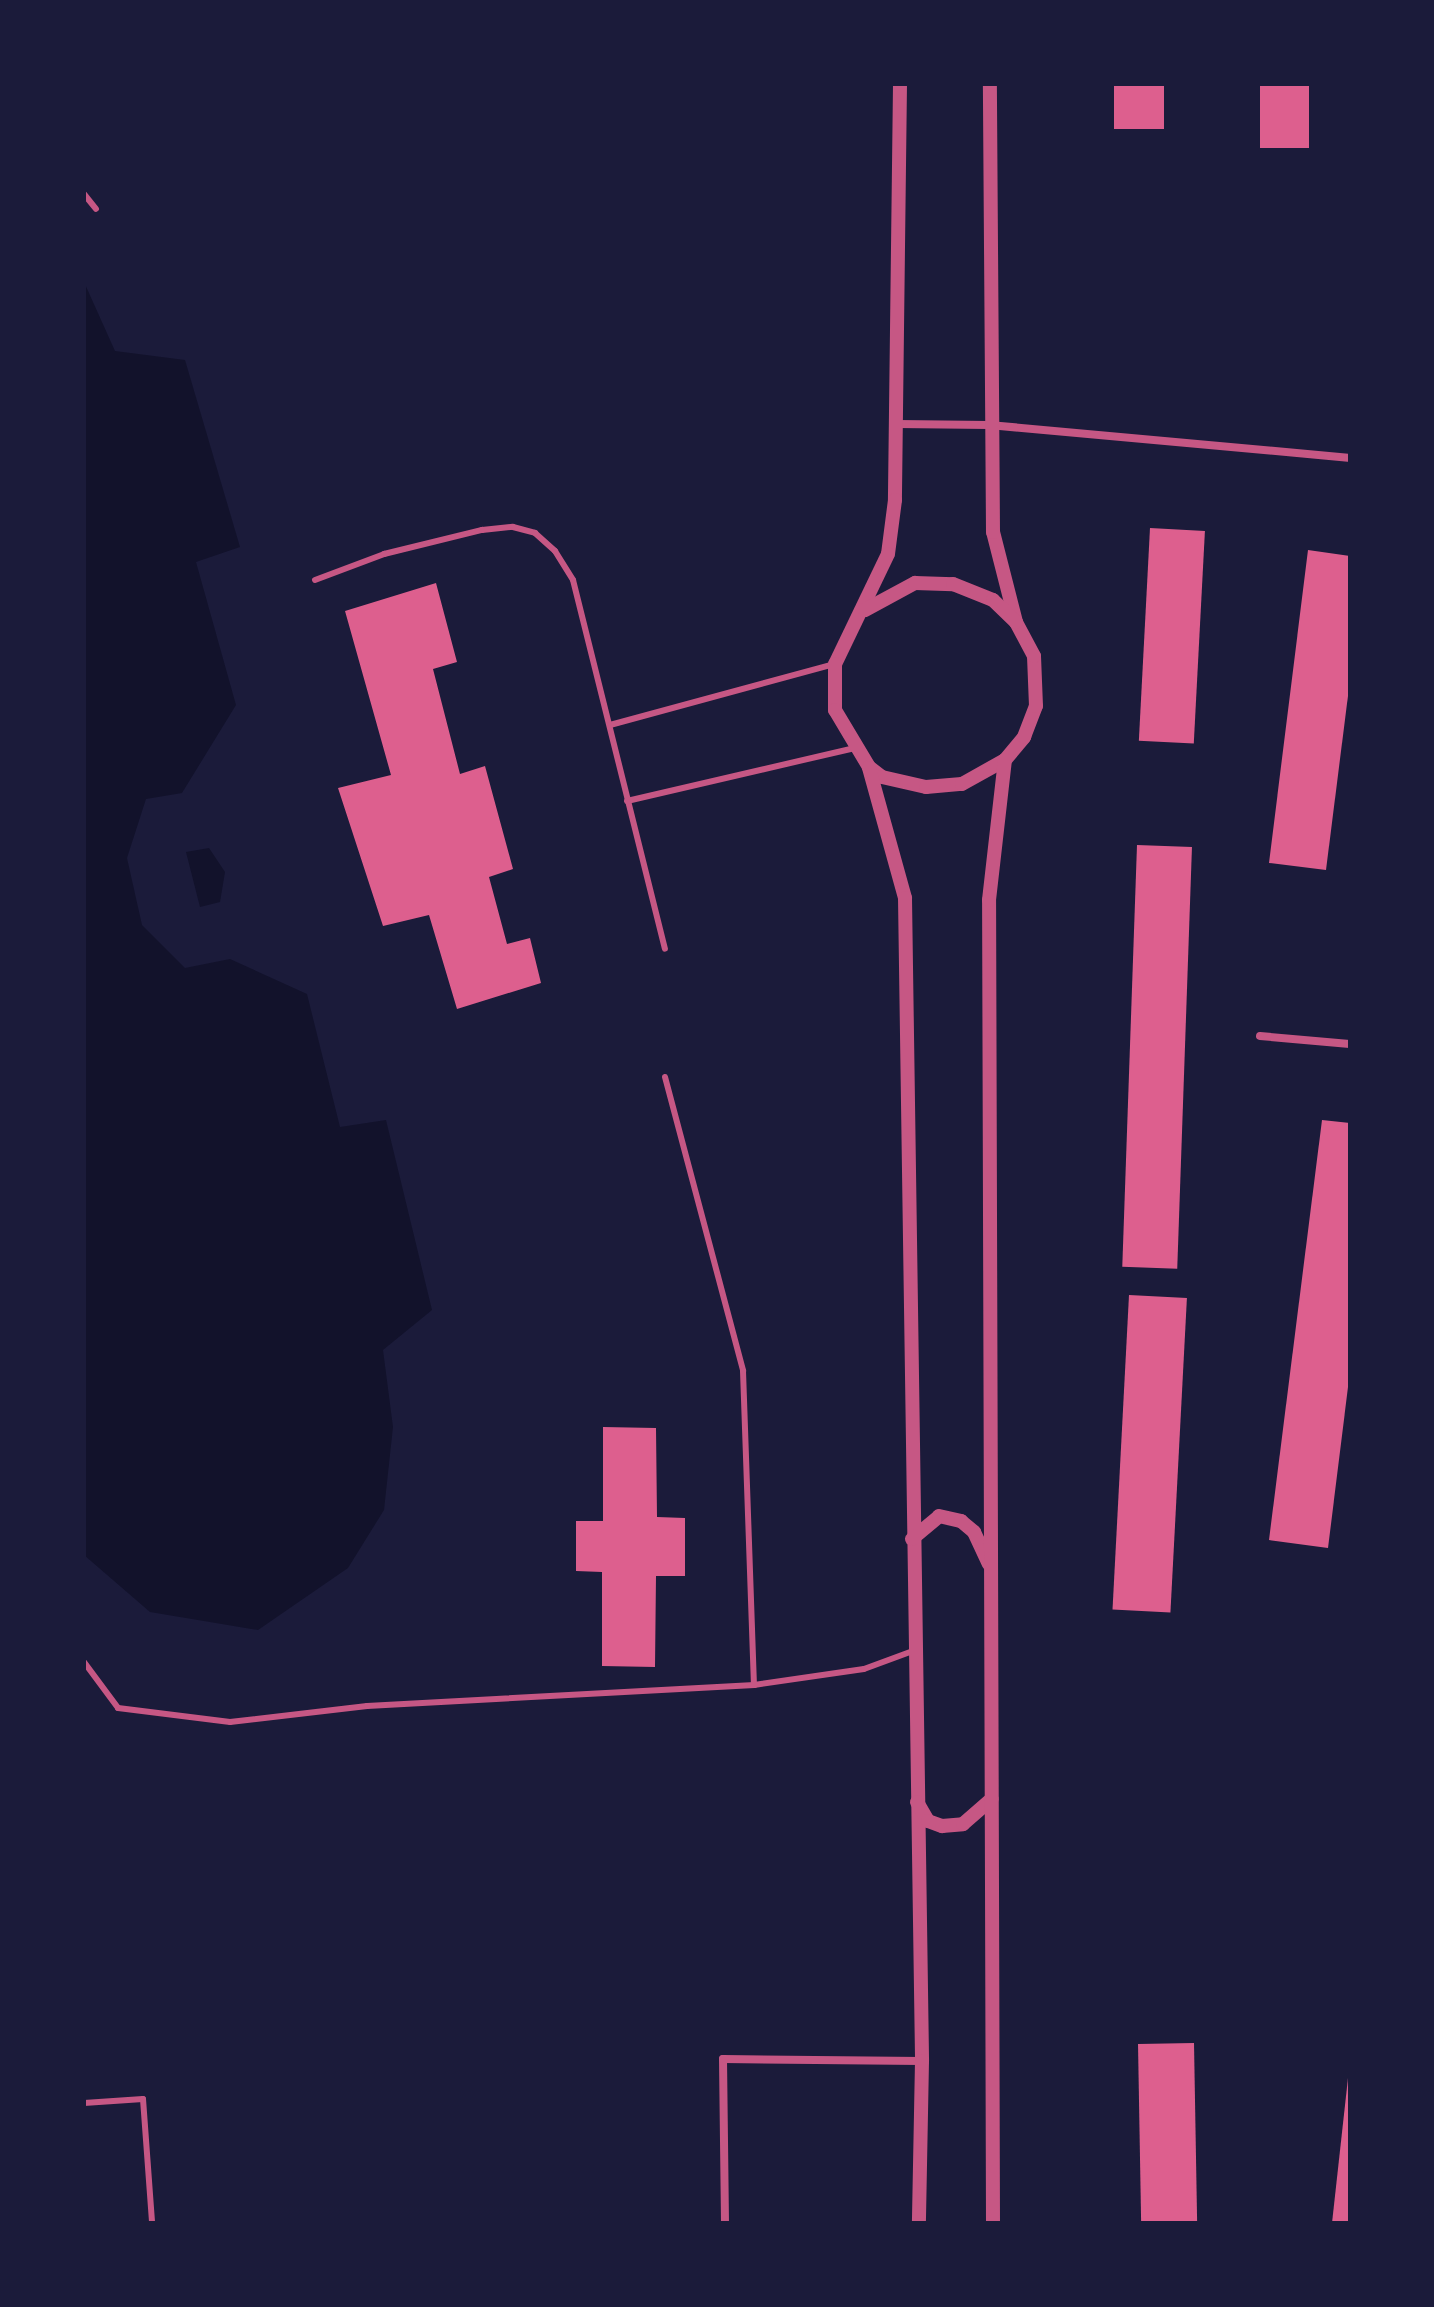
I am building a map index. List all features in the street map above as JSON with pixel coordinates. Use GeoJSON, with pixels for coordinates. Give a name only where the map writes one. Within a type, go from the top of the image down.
{"type":"FeatureCollection","features":[{"type":"Feature","properties":{"kind":"street"},"geometry":{"type":"LineString","coordinates":[[900,84],[897,424],[888,554],[835,664],[835,710],[869,767],[882,777],[926,787],[962,784],[1005,760],[1024,737],[1036,706],[1034,656],[1016,622],[993,532],[989,425],[990,84]]}},
{"type":"Feature","properties":{"kind":"street"},"geometry":{"type":"LineString","coordinates":[[897,424],[989,425],[1350,458]]}},
{"type":"Feature","properties":{"kind":"street"},"geometry":{"type":"LineString","coordinates":[[858,616],[876,601],[915,583],[953,584],[993,600],[1016,622]]}},
{"type":"Feature","properties":{"kind":"street"},"geometry":{"type":"LineString","coordinates":[[993,2223],[989,900],[1005,760]]}},
{"type":"Feature","properties":{"kind":"street"},"geometry":{"type":"LineString","coordinates":[[869,767],[905,898],[913,1651],[922,2061],[919,2223]]}},
{"type":"Feature","properties":{"kind":"street"},"geometry":{"type":"LineString","coordinates":[[1260,1036],[1350,1044]]}},
{"type":"Feature","properties":{"kind":"street"},"geometry":{"type":"LineString","coordinates":[[912,1539],[939,1516],[961,1521],[974,1532],[991,1568]]}},
{"type":"Feature","properties":{"kind":"street"},"geometry":{"type":"LineString","coordinates":[[916,1801],[928,1821],[942,1826],[963,1824],[992,1799]]}},
{"type":"Feature","properties":{"kind":"street"},"geometry":{"type":"LineString","coordinates":[[725,2223],[723,2059],[922,2061]]}},
{"type":"Feature","properties":{"kind":"lane"},"geometry":{"type":"LineString","coordinates":[[84,194],[96,209]]}},
{"type":"Feature","properties":{"kind":"lane"},"geometry":{"type":"LineString","coordinates":[[315,580],[384,554],[482,530],[513,527],[535,533],[555,551],[573,580],[665,949]]}},
{"type":"Feature","properties":{"kind":"lane"},"geometry":{"type":"LineString","coordinates":[[610,725],[835,664]]}},
{"type":"Feature","properties":{"kind":"lane"},"geometry":{"type":"LineString","coordinates":[[627,801],[855,748]]}},
{"type":"Feature","properties":{"kind":"lane"},"geometry":{"type":"LineString","coordinates":[[665,1077],[743,1371],[754,1685]]}},
{"type":"Feature","properties":{"kind":"lane"},"geometry":{"type":"LineString","coordinates":[[84,1662],[118,1708],[230,1722],[382,1705],[754,1685],[864,1669],[913,1651]]}},
{"type":"Feature","properties":{"kind":"lane"},"geometry":{"type":"LineString","coordinates":[[84,2103],[143,2099],[152,2223]]}},
{"type":"Feature","properties":{"kind":"shaded area"},"geometry":{"type":"Polygon","coordinates":[[[84,282],[115,351],[185,360],[240,547],[196,562],[236,705],[182,793],[146,799],[127,858],[142,925],[185,968],[230,959],[307,994],[340,1127],[386,1120],[432,1310],[383,1350],[393,1427],[384,1510],[348,1568],[258,1630],[150,1612],[84,1555],[84,282]]]}},
{"type":"Feature","properties":{"kind":"shaded area"},"geometry":{"type":"Polygon","coordinates":[[[209,848],[225,872],[220,902],[200,907],[186,852],[209,848]]]}},
{"type":"Feature","properties":{"kind":"building"},"geometry":{"type":"Polygon","coordinates":[[[1114,84],[1164,84],[1164,129],[1114,129],[1114,84]]]}},
{"type":"Feature","properties":{"kind":"building"},"geometry":{"type":"Polygon","coordinates":[[[1260,84],[1309,84],[1309,148],[1260,148],[1260,84]]]}},
{"type":"Feature","properties":{"kind":"building"},"geometry":{"type":"Polygon","coordinates":[[[1150,528],[1205,531],[1194,744],[1139,741],[1150,528]]]}},
{"type":"Feature","properties":{"kind":"building"},"geometry":{"type":"Polygon","coordinates":[[[1308,550],[1350,556],[1350,680],[1326,870],[1269,863],[1308,550]]]}},
{"type":"Feature","properties":{"kind":"building"},"geometry":{"type":"Polygon","coordinates":[[[436,583],[457,662],[433,669],[460,774],[485,766],[513,869],[489,877],[507,944],[530,938],[541,983],[457,1009],[429,915],[383,926],[338,788],[391,775],[345,611],[436,583]]]}},
{"type":"Feature","properties":{"kind":"building"},"geometry":{"type":"Polygon","coordinates":[[[1137,845],[1192,847],[1177,1269],[1122,1267],[1137,845]]]}},
{"type":"Feature","properties":{"kind":"building"},"geometry":{"type":"Polygon","coordinates":[[[1322,1120],[1350,1123],[1350,1371],[1328,1548],[1269,1540],[1322,1120]]]}},
{"type":"Feature","properties":{"kind":"building"},"geometry":{"type":"Polygon","coordinates":[[[1129,1295],[1187,1298],[1170,1613],[1113,1610],[1129,1295]]]}},
{"type":"Feature","properties":{"kind":"building"},"geometry":{"type":"Polygon","coordinates":[[[603,1427],[656,1428],[657,1517],[685,1518],[685,1576],[656,1576],[655,1667],[602,1666],[602,1572],[576,1571],[576,1521],[603,1521],[603,1427]]]}},
{"type":"Feature","properties":{"kind":"building"},"geometry":{"type":"Polygon","coordinates":[[[1194,2043],[1197,2223],[1141,2223],[1138,2044],[1194,2043]]]}},
{"type":"Feature","properties":{"kind":"building"},"geometry":{"type":"Polygon","coordinates":[[[1348,2078],[1350,2223],[1332,2223],[1348,2078]]]}}]}
